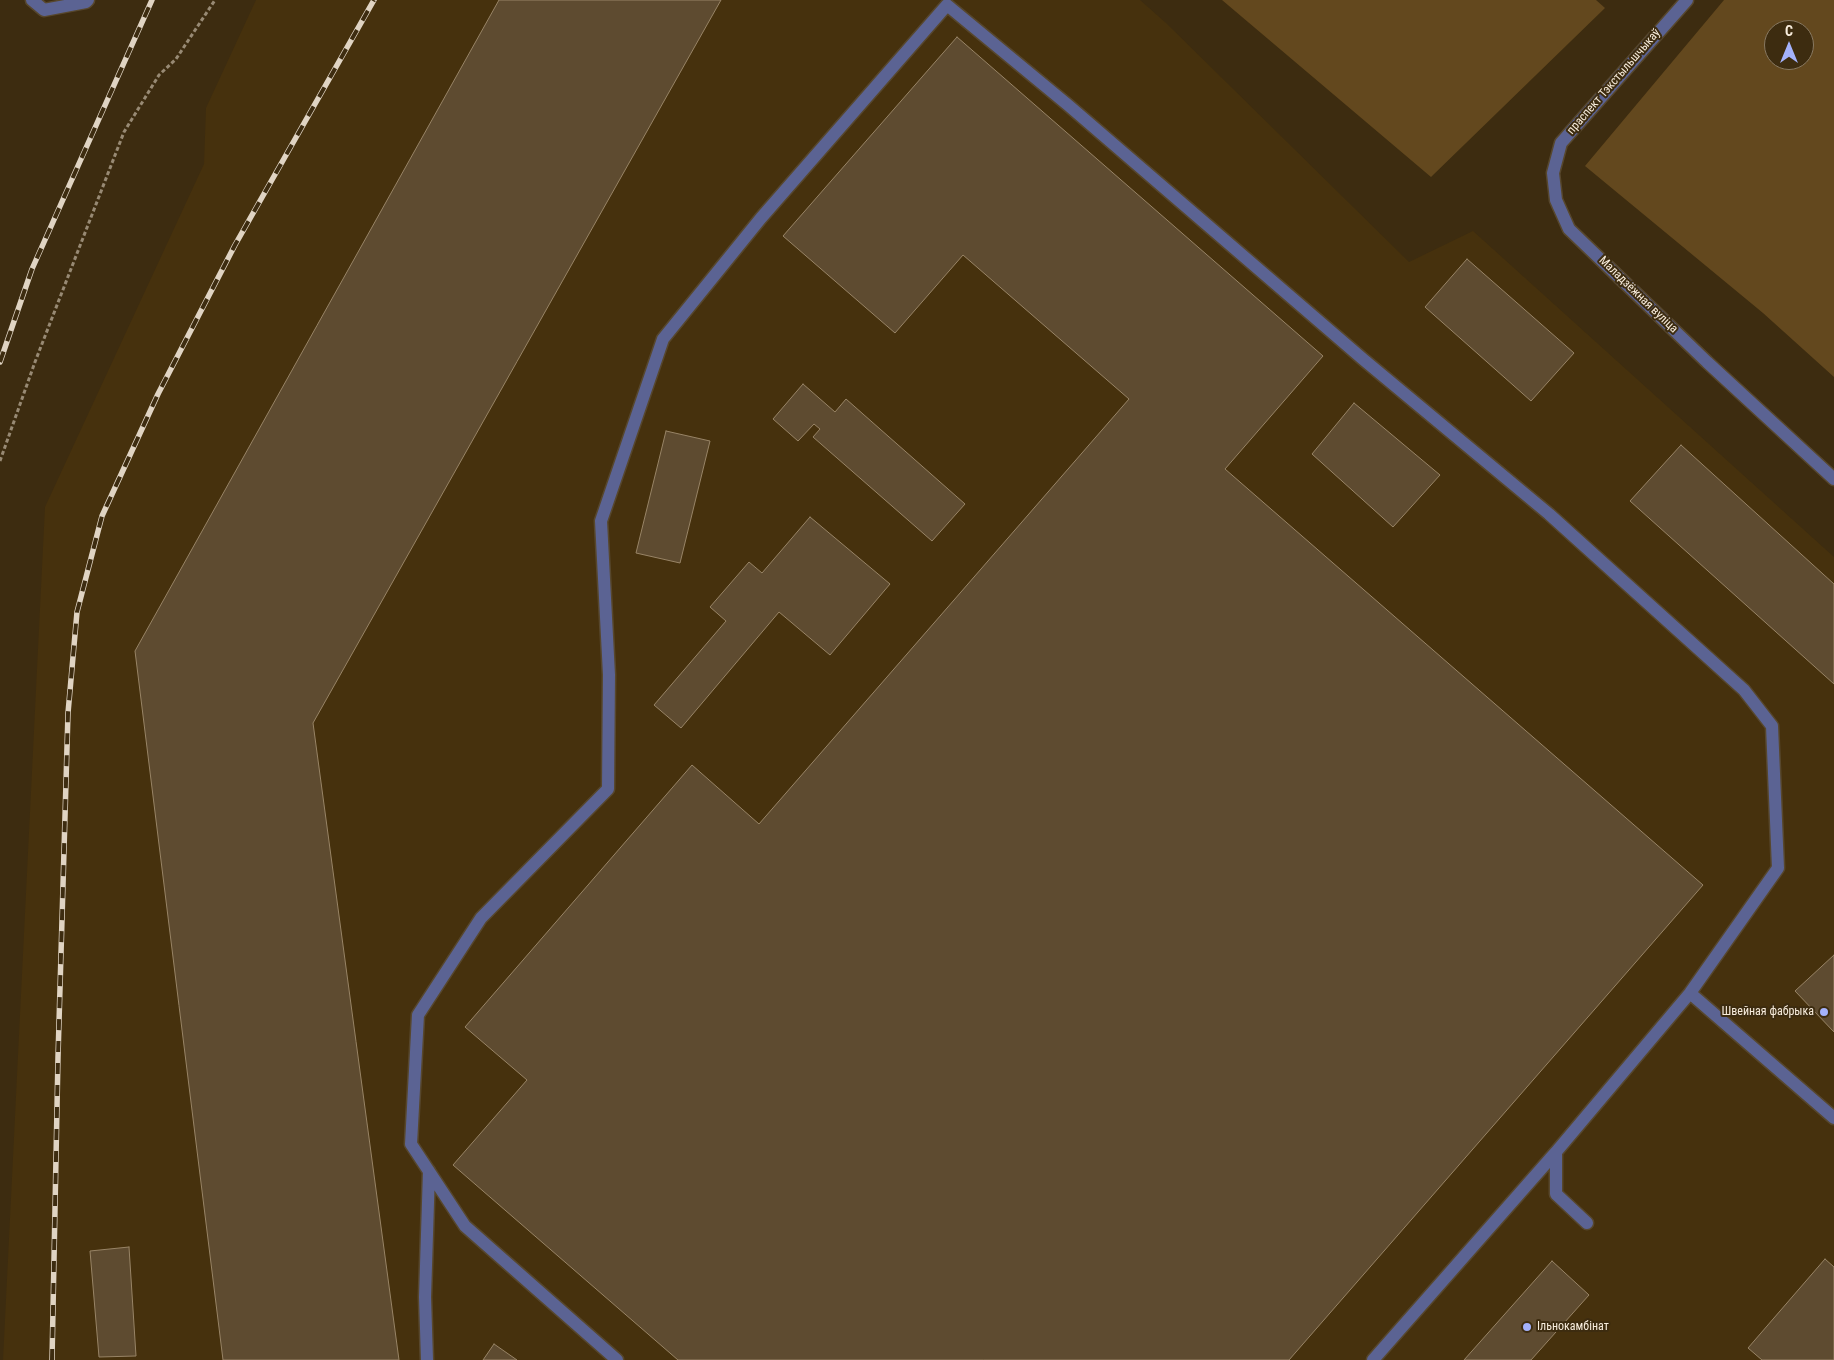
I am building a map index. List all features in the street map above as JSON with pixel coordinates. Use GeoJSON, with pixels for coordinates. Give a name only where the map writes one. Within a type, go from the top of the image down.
{"type":"FeatureCollection","features":[{"type":"Feature","properties":{"kind":"street"},"geometry":{"type":"LineString","coordinates":[[32,0],[44,10],[86,2],[88,0]]}},
{"type":"Feature","properties":{"kind":"street","name":"праспект Тэкстыльшчыкаў"},"geometry":{"type":"LineString","coordinates":[[1568,229],[1556,200],[1553,173],[1561,143],[1687,0]]}},
{"type":"Feature","properties":{"kind":"street"},"geometry":{"type":"LineString","coordinates":[[616,1360],[465,1226],[411,1144],[418,1015],[481,918],[608,790],[609,675],[601,521],[663,339],[761,218],[947,5],[1068,105],[1364,360],[1549,514],[1744,690],[1772,726],[1778,868],[1690,993],[1556,1152],[1373,1360]]}},
{"type":"Feature","properties":{"kind":"street","name":"Маладзёжная вуліца"},"geometry":{"type":"LineString","coordinates":[[1568,229],[1707,362],[1834,479]]}},
{"type":"Feature","properties":{"kind":"street"},"geometry":{"type":"LineString","coordinates":[[1690,993],[1834,1118]]}},
{"type":"Feature","properties":{"kind":"street"},"geometry":{"type":"LineString","coordinates":[[1556,1152],[1556,1194],[1587,1223]]}},
{"type":"Feature","properties":{"kind":"street"},"geometry":{"type":"LineString","coordinates":[[427,1360],[425,1297],[429,1171]]}},
{"type":"Feature","properties":{"kind":"path"},"geometry":{"type":"LineString","coordinates":[[0,461],[35,362],[124,132],[159,75],[176,59],[214,0]]}},
{"type":"Feature","properties":{"kind":"shaded area","name":"Ільнокамбінат"},"geometry":{"type":"Polygon","coordinates":[[[256,0],[1140,0],[1166,23],[1409,262],[1473,231],[1834,557],[1834,1360],[3,1360],[45,507],[204,164],[206,108],[256,0]]]}},
{"type":"Feature","properties":{"kind":"shaded area"},"geometry":{"type":"Polygon","coordinates":[[[1222,0],[1596,0],[1605,8],[1431,177],[1222,0]]]}},
{"type":"Feature","properties":{"kind":"shaded area"},"geometry":{"type":"Polygon","coordinates":[[[1724,0],[1834,0],[1834,377],[1763,313],[1585,166],[1724,0]]]}},
{"type":"Feature","properties":{"kind":"building"},"geometry":{"type":"Polygon","coordinates":[[[499,0],[721,0],[313,723],[399,1360],[223,1360],[135,651],[499,0]]]}},
{"type":"Feature","properties":{"kind":"building"},"geometry":{"type":"Polygon","coordinates":[[[957,37],[1323,356],[1225,469],[1703,885],[1289,1360],[678,1360],[453,1165],[527,1080],[465,1027],[692,765],[759,824],[1129,399],[963,255],[895,333],[783,236],[957,37]]]}},
{"type":"Feature","properties":{"kind":"building"},"geometry":{"type":"Polygon","coordinates":[[[1467,259],[1574,353],[1531,401],[1425,307],[1467,259]]]}},
{"type":"Feature","properties":{"kind":"building"},"geometry":{"type":"Polygon","coordinates":[[[803,384],[835,412],[846,399],[965,504],[932,541],[813,437],[820,429],[814,424],[798,441],[773,419],[803,384]]]}},
{"type":"Feature","properties":{"kind":"building"},"geometry":{"type":"Polygon","coordinates":[[[1354,403],[1440,475],[1393,527],[1312,454],[1354,403]]]}},
{"type":"Feature","properties":{"kind":"building"},"geometry":{"type":"Polygon","coordinates":[[[666,431],[710,441],[680,563],[636,553],[666,431]]]}},
{"type":"Feature","properties":{"kind":"building"},"geometry":{"type":"Polygon","coordinates":[[[1681,445],[1834,584],[1834,684],[1630,501],[1681,445]]]}},
{"type":"Feature","properties":{"kind":"building"},"geometry":{"type":"Polygon","coordinates":[[[810,517],[890,584],[830,655],[779,612],[681,728],[654,705],[726,621],[710,607],[749,562],[762,573],[810,517]]]}},
{"type":"Feature","properties":{"kind":"building","name":"Швейная фабрыка"},"geometry":{"type":"Polygon","coordinates":[[[1834,955],[1834,1032],[1795,991],[1834,955]]]}},
{"type":"Feature","properties":{"kind":"building"},"geometry":{"type":"Polygon","coordinates":[[[129,1247],[136,1356],[99,1357],[90,1251],[129,1247]]]}},
{"type":"Feature","properties":{"kind":"building"},"geometry":{"type":"Polygon","coordinates":[[[1825,1259],[1834,1267],[1834,1360],[1762,1360],[1748,1348],[1825,1259]]]}},
{"type":"Feature","properties":{"kind":"building","name":"Ільнокамбінат"},"geometry":{"type":"Polygon","coordinates":[[[1552,1261],[1589,1295],[1531,1360],[1464,1360],[1552,1261]]]}},
{"type":"Feature","properties":{"kind":"building"},"geometry":{"type":"Polygon","coordinates":[[[494,1344],[517,1360],[483,1360],[494,1344]]]}},
{"type":"Feature","properties":{"kind":"railway"},"geometry":{"type":"LineString","coordinates":[[0,362],[32,269],[152,0]]}},
{"type":"Feature","properties":{"kind":"railway"},"geometry":{"type":"LineString","coordinates":[[52,1360],[68,713],[77,612],[102,516],[158,394],[235,245],[374,0]]}},
{"type":"Feature","properties":{"kind":"place","name":"Швейная фабрыка"},"geometry":{"type":"Point","coordinates":[1824,1012]}},
{"type":"Feature","properties":{"kind":"place","name":"Ільнокамбінат"},"geometry":{"type":"Point","coordinates":[1527,1327]}}]}
